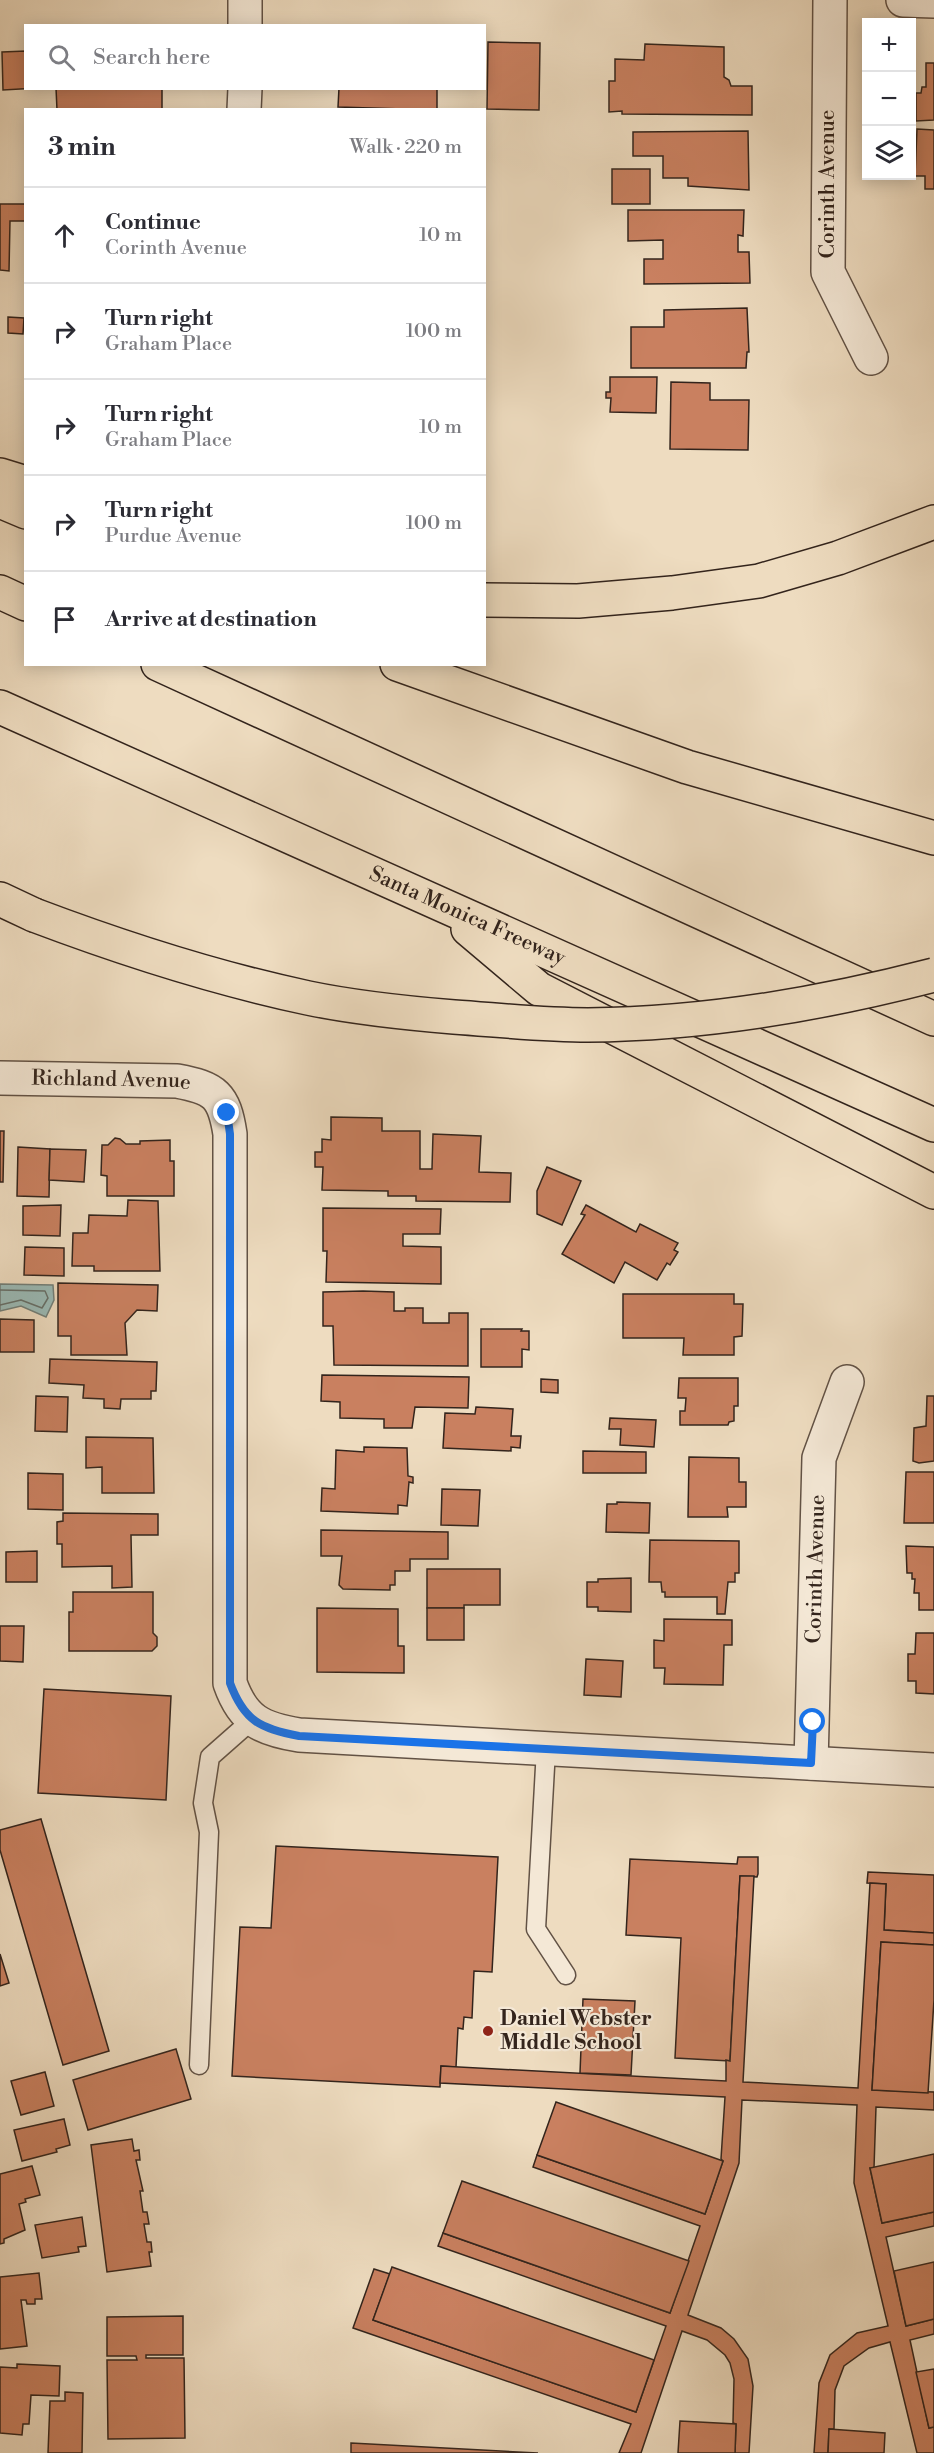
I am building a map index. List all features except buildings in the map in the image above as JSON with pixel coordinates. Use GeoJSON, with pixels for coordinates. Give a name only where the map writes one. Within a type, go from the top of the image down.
{"type":"FeatureCollection","features":[{"type":"Feature","properties":{"kind":"highway"},"geometry":{"type":"LineString","coordinates":[[0,475],[24,482]]}},
{"type":"Feature","properties":{"kind":"highway"},"geometry":{"type":"LineString","coordinates":[[0,501],[24,511]]}},
{"type":"Feature","properties":{"kind":"highway"},"geometry":{"type":"LineString","coordinates":[[486,600],[578,601],[672,593],[759,581],[838,558],[934,522]]}},
{"type":"Feature","properties":{"kind":"highway"},"geometry":{"type":"LineString","coordinates":[[0,592],[24,603]]}},
{"type":"Feature","properties":{"kind":"highway"},"geometry":{"type":"LineString","coordinates":[[162,666],[934,1019]]}},
{"type":"Feature","properties":{"kind":"highway"},"geometry":{"type":"LineString","coordinates":[[403,666],[687,767],[934,838]]}},
{"type":"Feature","properties":{"kind":"highway","name":"Santa Monica Freeway"},"geometry":{"type":"LineString","coordinates":[[0,707],[934,1125]]}},
{"type":"Feature","properties":{"kind":"highway"},"geometry":{"type":"LineString","coordinates":[[0,899],[34,915],[122,948],[216,976],[310,998],[400,1012],[496,1020],[588,1025],[675,1020],[762,1010],[846,996],[934,975]]}},
{"type":"Feature","properties":{"kind":"highway"},"geometry":{"type":"LineString","coordinates":[[439,904],[539,989],[934,1192]]}},
{"type":"Feature","properties":{"kind":"street"},"geometry":{"type":"LineString","coordinates":[[245,0],[245,24]]}},
{"type":"Feature","properties":{"kind":"street","name":"Corinth Avenue"},"geometry":{"type":"LineString","coordinates":[[830,0],[828,272],[871,358]]}},
{"type":"Feature","properties":{"kind":"street"},"geometry":{"type":"LineString","coordinates":[[903,0],[934,1]]}},
{"type":"Feature","properties":{"kind":"street"},"geometry":{"type":"LineString","coordinates":[[244,108],[245,90]]}},
{"type":"Feature","properties":{"kind":"street","name":"Richland Avenue"},"geometry":{"type":"LineString","coordinates":[[0,1078],[177,1081],[201,1085],[217,1095],[227,1113],[230,1134],[230,1683],[237,1703],[252,1720]]}},
{"type":"Feature","properties":{"kind":"street","name":"Corinth Avenue"},"geometry":{"type":"LineString","coordinates":[[811,1763],[819,1458],[846,1382]]}},
{"type":"Feature","properties":{"kind":"street"},"geometry":{"type":"LineString","coordinates":[[252,1720],[274,1731],[299,1736],[934,1770]]}},
{"type":"Feature","properties":{"kind":"lane"},"geometry":{"type":"LineString","coordinates":[[199,2065],[209,1832],[202,1803],[210,1757],[252,1720]]}},
{"type":"Feature","properties":{"kind":"lane"},"geometry":{"type":"LineString","coordinates":[[546,1749],[536,1929],[566,1975]]}},
{"type":"Feature","properties":{"kind":"water"},"geometry":{"type":"Polygon","coordinates":[[[0,1284],[53,1285],[54,1300],[46,1317],[21,1306],[0,1311],[0,1284]]]}},
{"type":"Feature","properties":{"kind":"place","name":"Daniel Webster Middle School"},"geometry":{"type":"Point","coordinates":[488,2031]}},
{"type":"Feature","properties":{"kind":"route"},"geometry":{"type":"LineString","coordinates":[[227,1113],[230,1134],[230,1683],[237,1703],[252,1720],[274,1731],[299,1736],[811,1763],[813,1722]]}}]}
